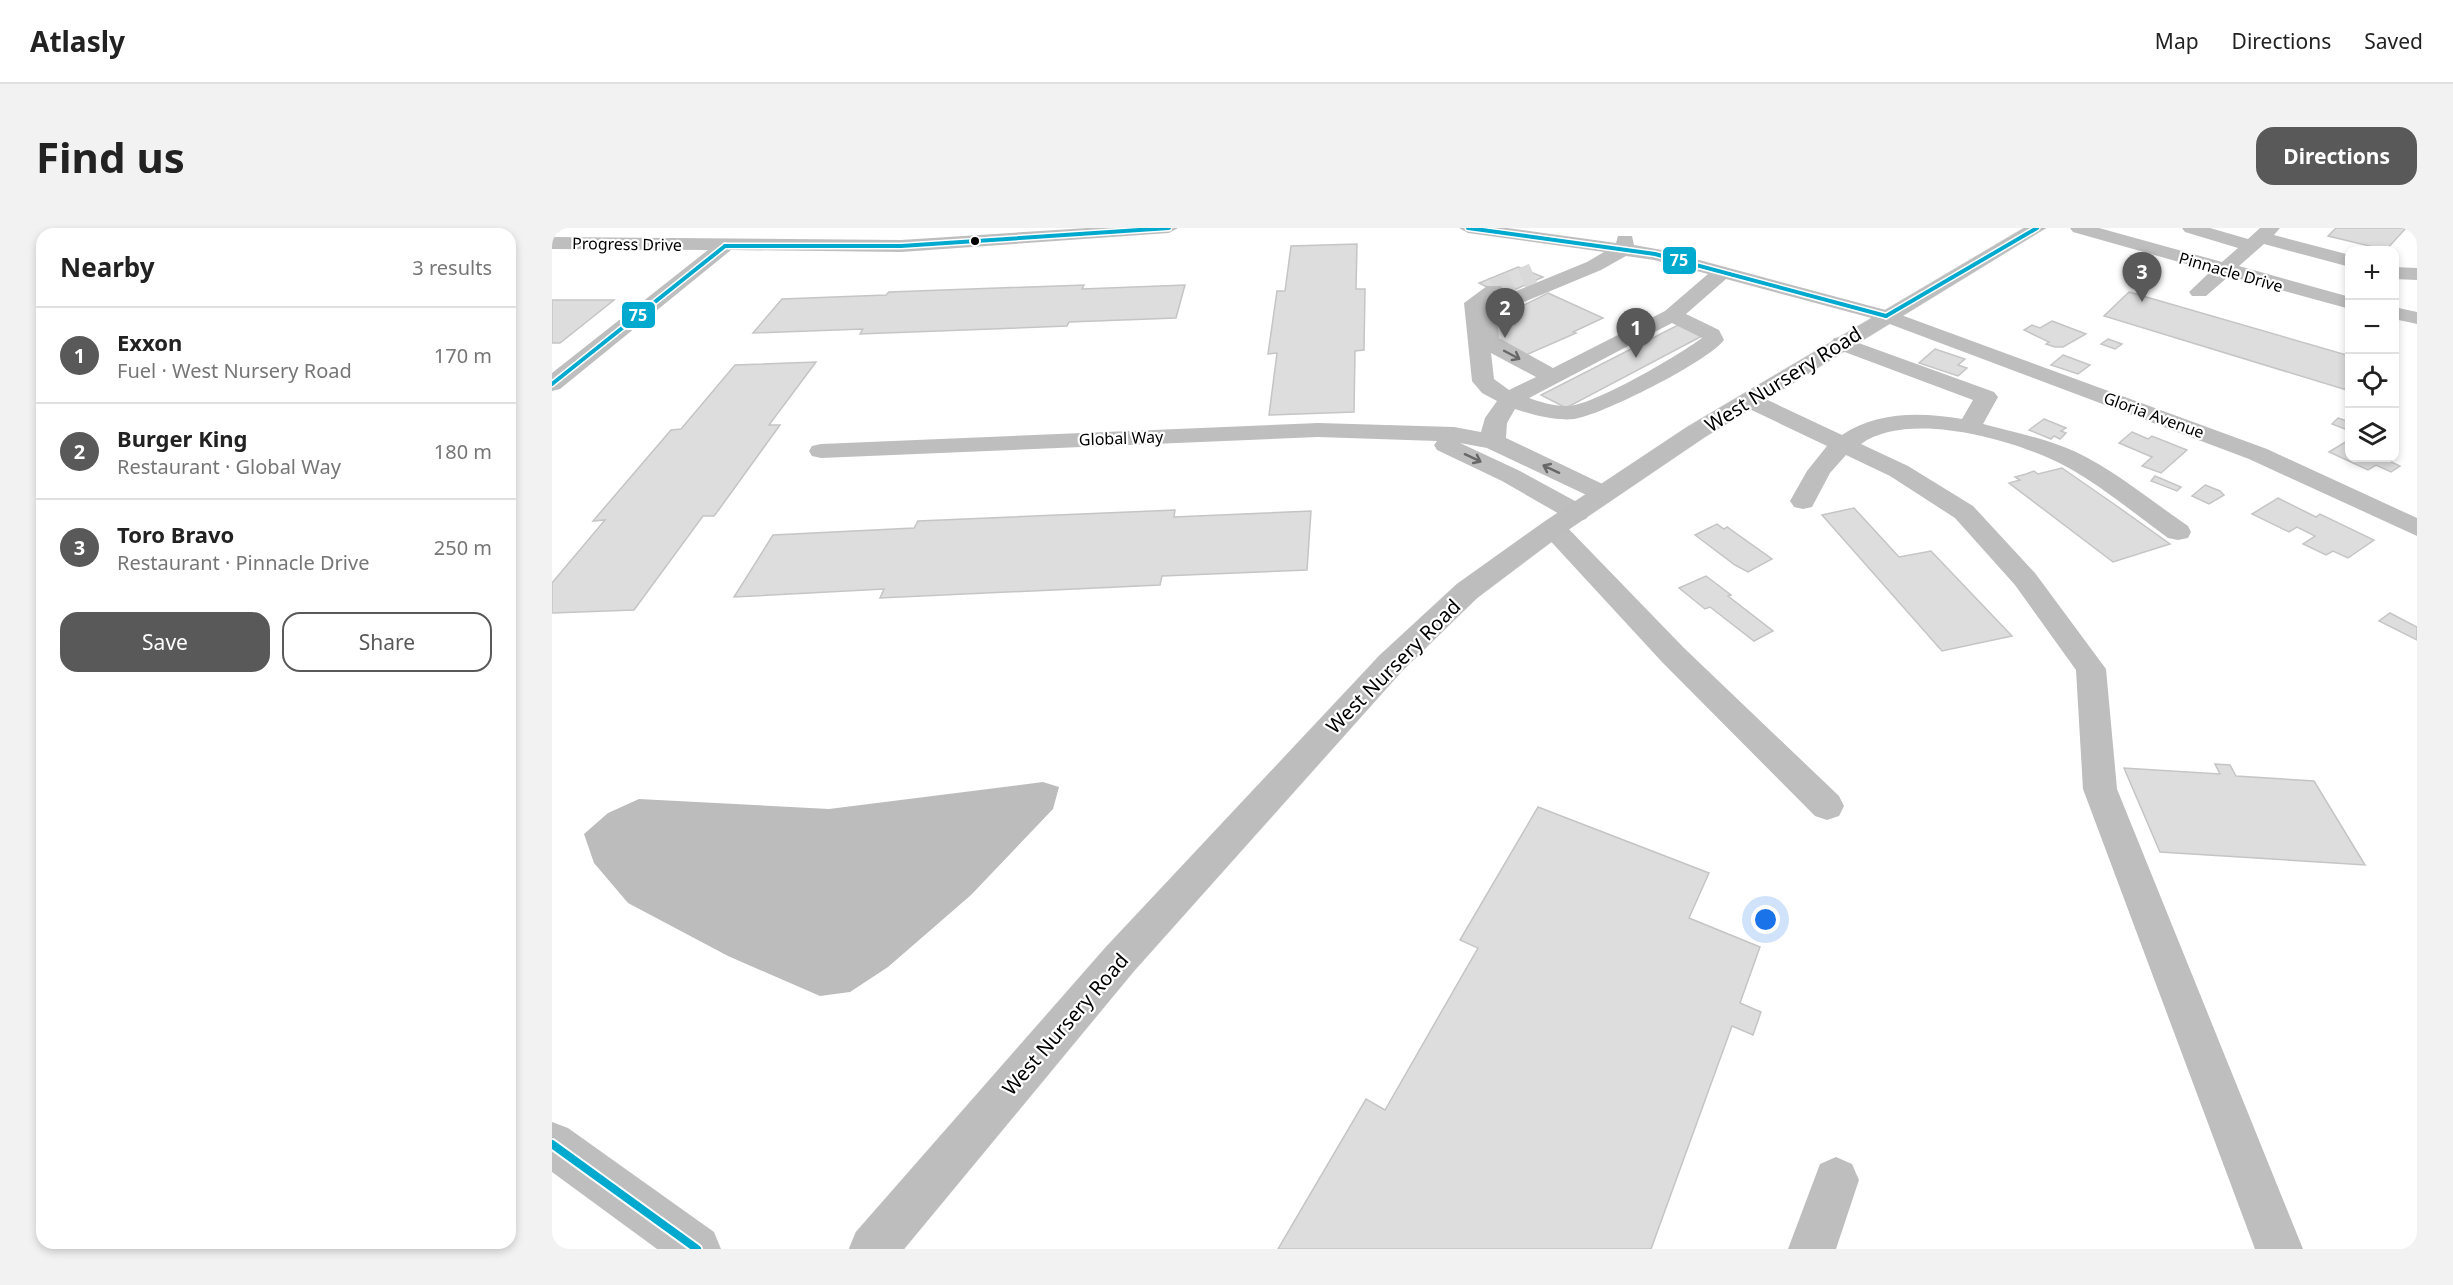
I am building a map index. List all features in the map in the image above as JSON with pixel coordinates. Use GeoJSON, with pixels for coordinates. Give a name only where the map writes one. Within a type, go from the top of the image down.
{"type":"FeatureCollection","features":[{"type":"Feature","properties":{"kind":"main road","name":"West Nursery Road"},"geometry":{"type":"LineString","coordinates":[[873,1249],[1120,959],[1390,663],[1467,591],[1604,494],[1749,400],[1886,316],[2037,228]]}},
{"type":"Feature","properties":{"kind":"street","name":"Progress Drive"},"geometry":{"type":"LineString","coordinates":[[552,243],[901,246],[1018,233],[1169,228]]}},
{"type":"Feature","properties":{"kind":"street"},"geometry":{"type":"LineString","coordinates":[[1468,228],[1625,248],[1886,316]]}},
{"type":"Feature","properties":{"kind":"street"},"geometry":{"type":"LineString","coordinates":[[1625,248],[1626,228]]}},
{"type":"Feature","properties":{"kind":"street","name":"Pinnacle Drive"},"geometry":{"type":"LineString","coordinates":[[2079,228],[2345,302]]}},
{"type":"Feature","properties":{"kind":"street"},"geometry":{"type":"LineString","coordinates":[[2192,228],[2261,237],[2345,260]]}},
{"type":"Feature","properties":{"kind":"street"},"geometry":{"type":"LineString","coordinates":[[2199,292],[2261,237]]}},
{"type":"Feature","properties":{"kind":"street"},"geometry":{"type":"LineString","coordinates":[[552,384],[725,246]]}},
{"type":"Feature","properties":{"kind":"street"},"geometry":{"type":"LineString","coordinates":[[1553,377],[1494,346],[1488,340],[1487,314],[1495,307],[1594,266],[1625,248]]}},
{"type":"Feature","properties":{"kind":"street"},"geometry":{"type":"LineString","coordinates":[[1494,442],[1492,429],[1496,415],[1512,398],[1672,315],[1723,272]]}},
{"type":"Feature","properties":{"kind":"street"},"geometry":{"type":"LineString","coordinates":[[2399,273],[2417,274]]}},
{"type":"Feature","properties":{"kind":"street"},"geometry":{"type":"LineString","coordinates":[[1494,290],[1474,303],[1482,381],[1487,386],[1512,398],[1558,413],[1588,409],[1713,340],[1712,334],[1672,315]]}},
{"type":"Feature","properties":{"kind":"street"},"geometry":{"type":"LineString","coordinates":[[2399,314],[2417,318]]}},
{"type":"Feature","properties":{"kind":"street","name":"Gloria Avenue"},"geometry":{"type":"LineString","coordinates":[[1886,316],[2258,454],[2417,528]]}},
{"type":"Feature","properties":{"kind":"street"},"geometry":{"type":"LineString","coordinates":[[1842,343],[1986,397],[1970,426]]}},
{"type":"Feature","properties":{"kind":"street"},"geometry":{"type":"LineString","coordinates":[[1749,400],[1899,471],[1964,512],[2025,579],[2091,669],[2100,789],[2279,1249]]}},
{"type":"Feature","properties":{"kind":"street"},"geometry":{"type":"LineString","coordinates":[[1803,501],[1815,474],[1844,445],[1872,426],[1902,419],[1944,421],[1970,426],[2037,446],[2083,465],[2178,532]]}},
{"type":"Feature","properties":{"kind":"street","name":"Global Way"},"geometry":{"type":"LineString","coordinates":[[821,451],[1318,430],[1454,434],[1494,442],[1604,494]]}},
{"type":"Feature","properties":{"kind":"street","name":"Global Way"},"geometry":{"type":"LineString","coordinates":[[1420,433],[1510,476],[1565,521],[1673,655],[1827,806]]}},
{"type":"Feature","properties":{"kind":"street"},"geometry":{"type":"LineString","coordinates":[[552,1144],[697,1249]]}},
{"type":"Feature","properties":{"kind":"street"},"geometry":{"type":"LineString","coordinates":[[1812,1249],[1836,1180]]}},
{"type":"Feature","properties":{"kind":"shaded area"},"geometry":{"type":"Polygon","coordinates":[[[1043,782],[1059,787],[1053,809],[971,895],[888,967],[850,992],[820,996],[728,956],[628,903],[594,863],[584,834],[608,813],[639,799],[829,809],[1043,782]]]}},
{"type":"Feature","properties":{"kind":"building"},"geometry":{"type":"Polygon","coordinates":[[[2336,228],[2406,228],[2390,246],[2369,246],[2328,236],[2336,228]]]}},
{"type":"Feature","properties":{"kind":"building"},"geometry":{"type":"Polygon","coordinates":[[[1357,244],[1356,289],[1365,289],[1364,350],[1355,351],[1354,412],[1269,415],[1277,353],[1268,354],[1277,291],[1285,291],[1291,246],[1357,244]]]}},
{"type":"Feature","properties":{"kind":"building"},"geometry":{"type":"Polygon","coordinates":[[[1518,267],[1543,277],[1503,295],[1479,283],[1518,267]]]}},
{"type":"Feature","properties":{"kind":"building"},"geometry":{"type":"Polygon","coordinates":[[[1084,285],[1082,289],[1185,285],[1176,318],[1069,322],[1067,326],[860,334],[863,329],[753,333],[782,299],[886,295],[889,292],[1084,285]]]}},
{"type":"Feature","properties":{"kind":"building"},"geometry":{"type":"Polygon","coordinates":[[[2129,292],[2345,355],[2345,389],[2104,316],[2129,292]]]}},
{"type":"Feature","properties":{"kind":"building"},"geometry":{"type":"Polygon","coordinates":[[[1548,293],[1603,318],[1573,332],[1576,333],[1526,355],[1495,340],[1497,316],[1500,317],[1548,293]]]}},
{"type":"Feature","properties":{"kind":"building"},"geometry":{"type":"Polygon","coordinates":[[[552,300],[614,300],[560,343],[552,343],[552,300]]]}},
{"type":"Feature","properties":{"kind":"building"},"geometry":{"type":"Polygon","coordinates":[[[2052,321],[2086,334],[2063,347],[2055,347],[2024,330],[2032,325],[2040,328],[2052,321]]]}},
{"type":"Feature","properties":{"kind":"building"},"geometry":{"type":"Polygon","coordinates":[[[1678,325],[1702,336],[1566,408],[1541,395],[1678,325]]]}},
{"type":"Feature","properties":{"kind":"building"},"geometry":{"type":"Polygon","coordinates":[[[2108,339],[2122,344],[2115,349],[2101,344],[2108,339]]]}},
{"type":"Feature","properties":{"kind":"building"},"geometry":{"type":"Polygon","coordinates":[[[1935,349],[1965,359],[1958,365],[1967,368],[1958,376],[1919,363],[1935,349]]]}},
{"type":"Feature","properties":{"kind":"building"},"geometry":{"type":"Polygon","coordinates":[[[2063,355],[2090,365],[2078,374],[2051,365],[2063,355]]]}},
{"type":"Feature","properties":{"kind":"building"},"geometry":{"type":"Polygon","coordinates":[[[816,362],[769,425],[780,425],[720,508],[714,516],[703,516],[634,610],[552,613],[552,583],[605,520],[593,521],[671,430],[681,429],[735,365],[816,362]]]}},
{"type":"Feature","properties":{"kind":"building"},"geometry":{"type":"Polygon","coordinates":[[[2338,418],[2345,420],[2345,429],[2332,424],[2338,418]]]}},
{"type":"Feature","properties":{"kind":"building"},"geometry":{"type":"Polygon","coordinates":[[[2044,419],[2066,428],[2061,431],[2066,433],[2060,439],[2054,436],[2051,439],[2029,430],[2044,419]]]}},
{"type":"Feature","properties":{"kind":"building"},"geometry":{"type":"Polygon","coordinates":[[[2132,432],[2148,439],[2152,436],[2187,450],[2161,473],[2142,466],[2152,457],[2119,443],[2132,432]]]}},
{"type":"Feature","properties":{"kind":"building"},"geometry":{"type":"Polygon","coordinates":[[[2345,442],[2345,459],[2329,452],[2345,442]]]}},
{"type":"Feature","properties":{"kind":"building"},"geometry":{"type":"Polygon","coordinates":[[[2351,462],[2392,462],[2400,466],[2391,472],[2376,465],[2368,470],[2351,462]]]}},
{"type":"Feature","properties":{"kind":"building"},"geometry":{"type":"Polygon","coordinates":[[[2062,468],[2170,544],[2113,562],[2009,483],[2020,480],[2015,477],[2034,471],[2038,474],[2062,468]]]}},
{"type":"Feature","properties":{"kind":"building"},"geometry":{"type":"Polygon","coordinates":[[[2155,476],[2181,487],[2177,491],[2151,481],[2155,476]]]}},
{"type":"Feature","properties":{"kind":"building"},"geometry":{"type":"Polygon","coordinates":[[[2205,485],[2224,495],[2209,504],[2192,496],[2205,485]]]}},
{"type":"Feature","properties":{"kind":"building"},"geometry":{"type":"Polygon","coordinates":[[[2278,498],[2316,517],[2320,514],[2374,540],[2348,558],[2333,551],[2326,555],[2303,544],[2315,536],[2297,527],[2289,532],[2252,514],[2278,498]]]}},
{"type":"Feature","properties":{"kind":"building"},"geometry":{"type":"Polygon","coordinates":[[[1854,508],[1899,557],[1931,551],[2012,636],[1942,651],[1822,515],[1854,508]]]}},
{"type":"Feature","properties":{"kind":"building"},"geometry":{"type":"Polygon","coordinates":[[[1175,510],[1174,517],[1311,511],[1307,570],[1162,576],[1160,585],[880,598],[884,589],[734,597],[773,535],[914,528],[918,521],[1175,510]]]}},
{"type":"Feature","properties":{"kind":"building"},"geometry":{"type":"Polygon","coordinates":[[[1717,524],[1724,529],[1727,527],[1772,559],[1748,572],[1735,565],[1695,535],[1717,524]]]}},
{"type":"Feature","properties":{"kind":"building"},"geometry":{"type":"Polygon","coordinates":[[[1706,576],[1773,631],[1754,641],[1710,607],[1705,609],[1679,588],[1706,576]]]}},
{"type":"Feature","properties":{"kind":"building"},"geometry":{"type":"Polygon","coordinates":[[[2390,613],[2417,627],[2417,640],[2379,621],[2390,613]]]}},
{"type":"Feature","properties":{"kind":"building"},"geometry":{"type":"Polygon","coordinates":[[[2215,764],[2230,765],[2236,776],[2314,781],[2365,865],[2160,852],[2124,768],[2220,774],[2215,764]]]}},
{"type":"Feature","properties":{"kind":"building"},"geometry":{"type":"Polygon","coordinates":[[[1538,807],[1709,873],[1689,918],[1760,947],[1740,1003],[1761,1012],[1753,1035],[1732,1026],[1651,1249],[1278,1249],[1366,1099],[1385,1110],[1478,948],[1460,940],[1538,807]]]}},
{"type":"Feature","properties":{"kind":"tunnel"},"geometry":{"type":"LineString","coordinates":[[1494,290],[1533,273]]}},
{"type":"Feature","properties":{"kind":"transit line","name":"75"},"geometry":{"type":"LineString","coordinates":[[725,246],[901,246],[1169,228]]}},
{"type":"Feature","properties":{"kind":"transit line","name":"75"},"geometry":{"type":"LineString","coordinates":[[1468,228],[1655,254],[1886,316]]}},
{"type":"Feature","properties":{"kind":"transit line","name":"75"},"geometry":{"type":"LineString","coordinates":[[1886,316],[2037,228]]}},
{"type":"Feature","properties":{"kind":"transit line","name":"75"},"geometry":{"type":"LineString","coordinates":[[552,384],[725,246]]}},
{"type":"Feature","properties":{"kind":"transit line","name":"75"},"geometry":{"type":"LineString","coordinates":[[552,1144],[697,1249]]}},
{"type":"Feature","properties":{"kind":"place","name":"Toro Bravo"},"geometry":{"type":"Point","coordinates":[2142,302]}},
{"type":"Feature","properties":{"kind":"place","name":"Burger King"},"geometry":{"type":"Point","coordinates":[1505,338]}},
{"type":"Feature","properties":{"kind":"place","name":"Exxon"},"geometry":{"type":"Point","coordinates":[1636,358]}}]}
